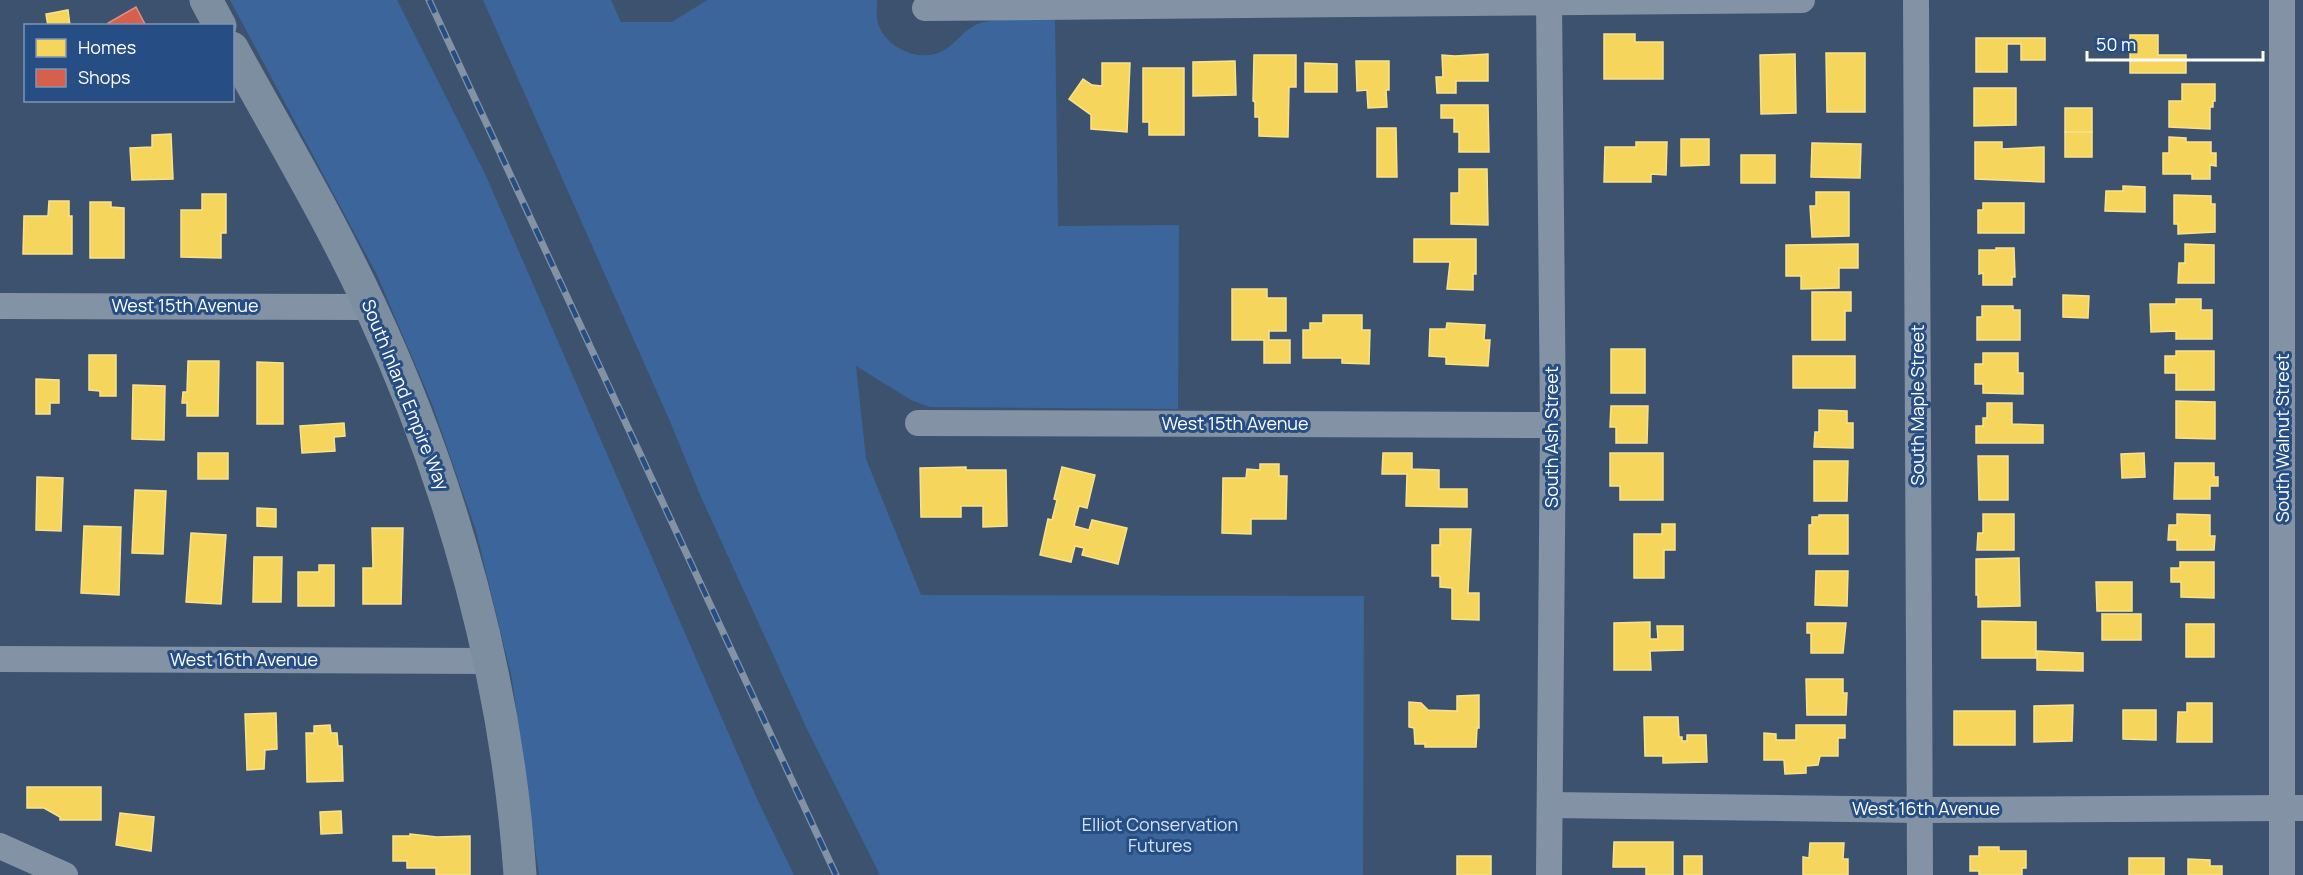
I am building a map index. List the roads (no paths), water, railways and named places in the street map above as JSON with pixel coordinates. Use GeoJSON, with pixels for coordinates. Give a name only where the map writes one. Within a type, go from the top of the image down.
{"type":"FeatureCollection","features":[{"type":"Feature","properties":{"kind":"street"},"geometry":{"type":"LineString","coordinates":[[206,0],[219,24]]}},
{"type":"Feature","properties":{"kind":"street"},"geometry":{"type":"LineString","coordinates":[[925,8],[1802,0]]}},
{"type":"Feature","properties":{"kind":"street","name":"South Maple Street"},"geometry":{"type":"LineString","coordinates":[[1916,0],[1920,875]]}},
{"type":"Feature","properties":{"kind":"street","name":"South Walnut Street"},"geometry":{"type":"LineString","coordinates":[[2282,0],[2293,808],[2282,875]]}},
{"type":"Feature","properties":{"kind":"street","name":"South Ash Street"},"geometry":{"type":"LineString","coordinates":[[1549,1],[1553,425],[1550,875]]}},
{"type":"Feature","properties":{"kind":"street","name":"South Inland Empire Way"},"geometry":{"type":"LineString","coordinates":[[234,52],[326,219],[370,307],[422,429],[436,468],[462,550],[488,661],[510,784],[520,875]]}},
{"type":"Feature","properties":{"kind":"street","name":"West 15th Avenue"},"geometry":{"type":"LineString","coordinates":[[0,306],[370,307]]}},
{"type":"Feature","properties":{"kind":"street","name":"West 15th Avenue"},"geometry":{"type":"LineString","coordinates":[[918,423],[1553,425]]}},
{"type":"Feature","properties":{"kind":"street","name":"West 16th Avenue"},"geometry":{"type":"LineString","coordinates":[[0,659],[488,661]]}},
{"type":"Feature","properties":{"kind":"street","name":"West 16th Avenue"},"geometry":{"type":"LineString","coordinates":[[1550,805],[1920,810],[2293,808]]}},
{"type":"Feature","properties":{"kind":"street"},"geometry":{"type":"LineString","coordinates":[[0,846],[65,875]]}},
{"type":"Feature","properties":{"kind":"railway"},"geometry":{"type":"LineString","coordinates":[[429,0],[836,875]]}},
{"type":"Feature","properties":{"kind":"park label","name":"Elliot Conservation Futures"},"geometry":{"type":"Point","coordinates":[1160,835]}}]}
